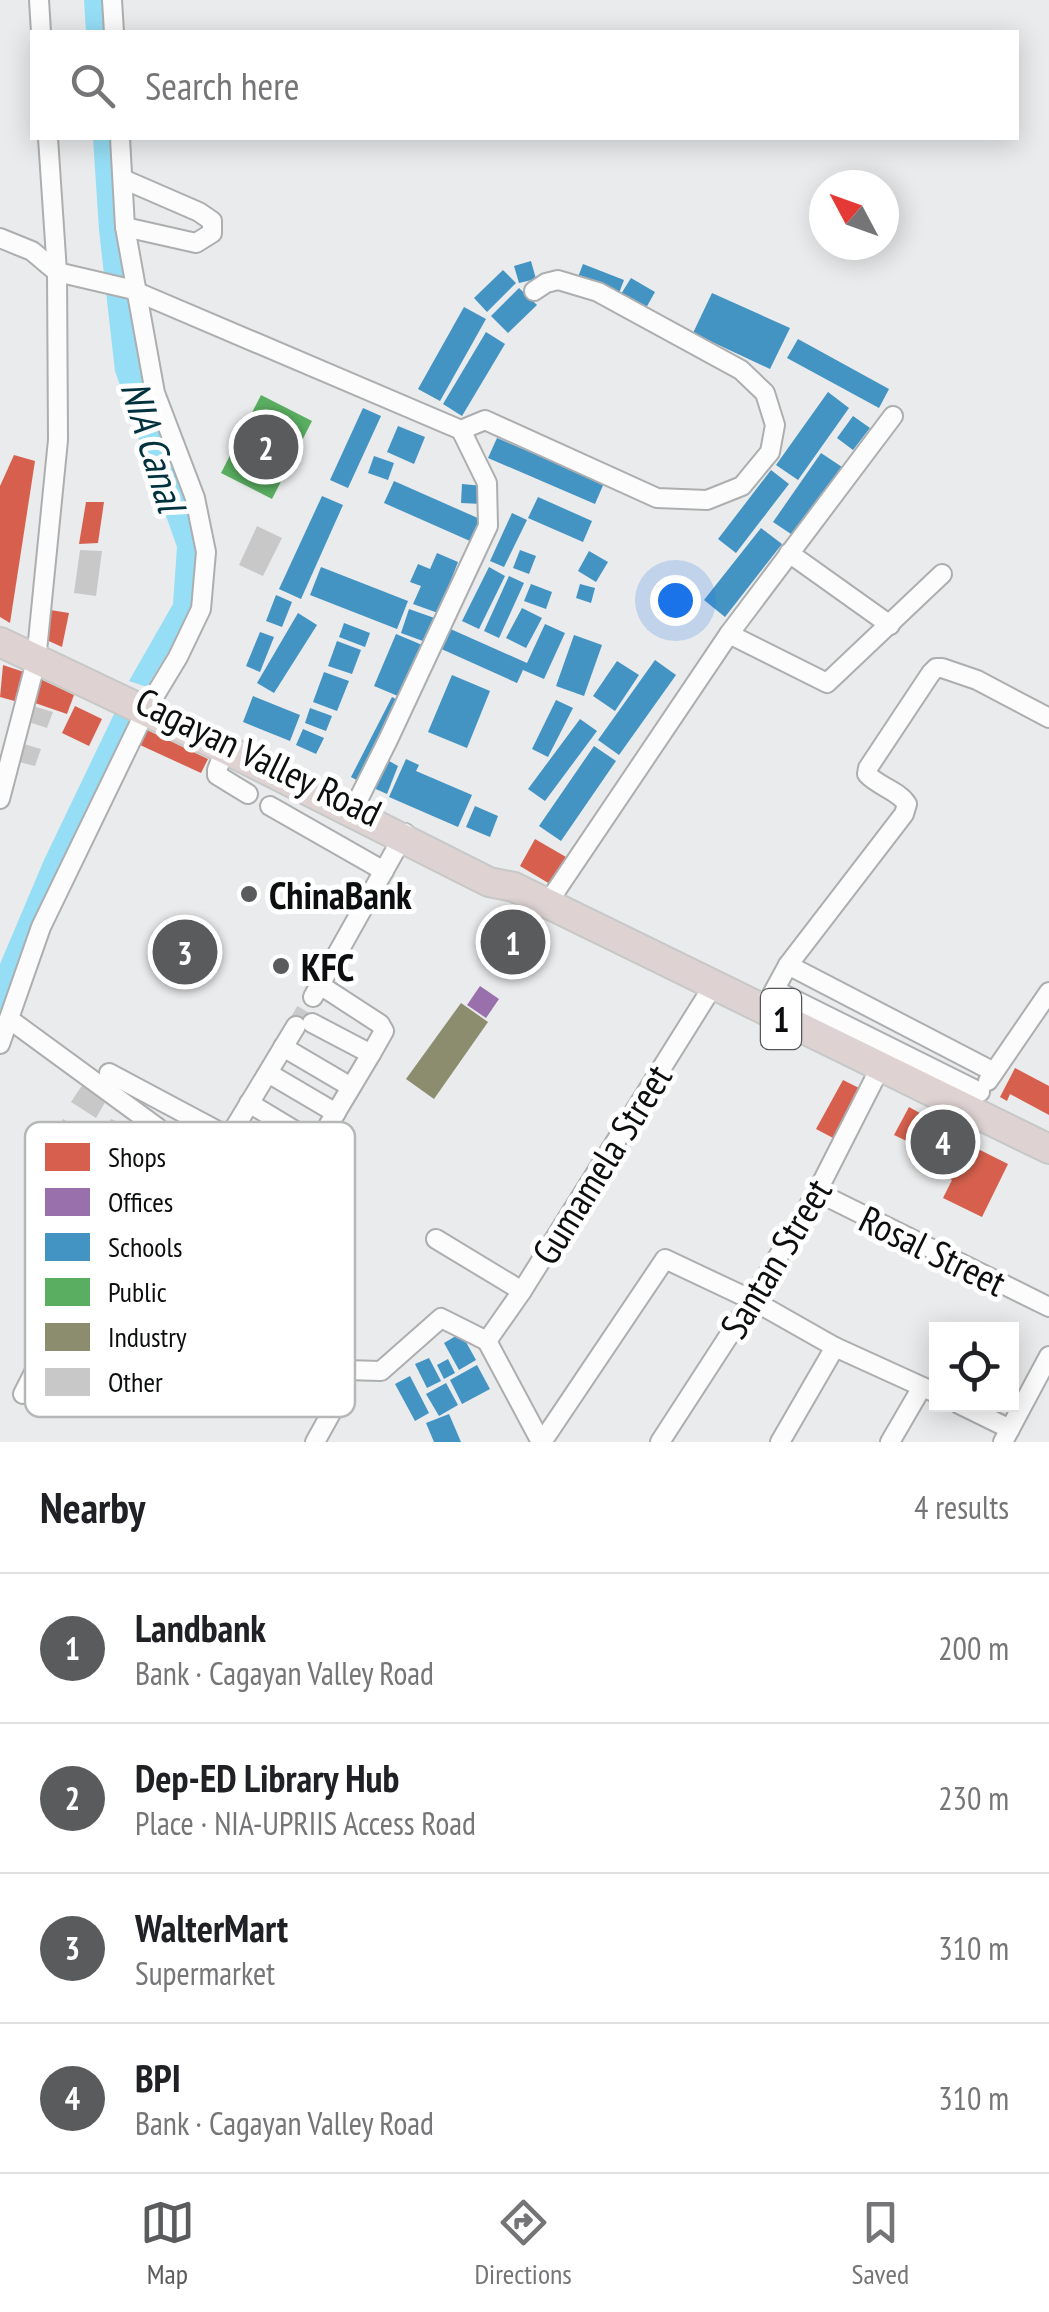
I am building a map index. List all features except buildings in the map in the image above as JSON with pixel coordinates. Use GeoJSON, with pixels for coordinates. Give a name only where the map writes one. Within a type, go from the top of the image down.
{"type":"FeatureCollection","features":[{"type":"Feature","properties":{"kind":"highway","name":"Cagayan Valley Road"},"geometry":{"type":"LineString","coordinates":[[0,630],[36,654]]}},
{"type":"Feature","properties":{"kind":"highway","name":"Cagayan Valley Road"},"geometry":{"type":"LineString","coordinates":[[0,642],[36,654],[357,802],[405,832]]}},
{"type":"Feature","properties":{"kind":"highway","name":"Cagayan Valley Road"},"geometry":{"type":"LineString","coordinates":[[148,706],[225,749],[496,870],[514,887],[712,986],[769,1000],[880,1068],[974,1101],[1045,1139]]}},
{"type":"Feature","properties":{"kind":"street"},"geometry":{"type":"LineString","coordinates":[[39,0],[41,30]]}},
{"type":"Feature","properties":{"kind":"street"},"geometry":{"type":"LineString","coordinates":[[112,0],[114,30]]}},
{"type":"Feature","properties":{"kind":"street"},"geometry":{"type":"LineString","coordinates":[[0,799],[36,654],[58,440],[56,272],[48,140]]}},
{"type":"Feature","properties":{"kind":"street"},"geometry":{"type":"LineString","coordinates":[[0,1044],[41,927],[148,706],[178,657],[201,608],[206,552],[196,498],[154,392],[133,290],[120,140]]}},
{"type":"Feature","properties":{"kind":"street"},"geometry":{"type":"LineString","coordinates":[[122,179],[200,212],[212,221],[212,233],[196,243],[125,227]]}},
{"type":"Feature","properties":{"kind":"street"},"geometry":{"type":"LineString","coordinates":[[0,238],[32,251],[56,272],[133,290],[461,430],[487,483],[488,526],[357,802]]}},
{"type":"Feature","properties":{"kind":"street"},"geometry":{"type":"LineString","coordinates":[[461,430],[484,420],[657,498],[708,500],[742,486],[770,452],[776,425],[765,392],[741,370],[598,292],[558,280],[534,292]]}},
{"type":"Feature","properties":{"kind":"street"},"geometry":{"type":"LineString","coordinates":[[547,904],[730,634],[893,416]]}},
{"type":"Feature","properties":{"kind":"street"},"geometry":{"type":"LineString","coordinates":[[789,553],[890,625]]}},
{"type":"Feature","properties":{"kind":"street"},"geometry":{"type":"LineString","coordinates":[[730,634],[827,683],[942,574]]}},
{"type":"Feature","properties":{"kind":"street"},"geometry":{"type":"LineString","coordinates":[[1049,718],[977,680],[942,668],[931,672],[868,768],[872,780],[903,797],[907,804],[904,814],[788,965],[769,1000],[974,1101],[1049,992]]}},
{"type":"Feature","properties":{"kind":"street"},"geometry":{"type":"LineString","coordinates":[[225,749],[217,775],[248,794]]}},
{"type":"Feature","properties":{"kind":"street"},"geometry":{"type":"LineString","coordinates":[[270,806],[384,872]]}},
{"type":"Feature","properties":{"kind":"street"},"geometry":{"type":"LineString","coordinates":[[330,1122],[384,1027],[317,991],[405,832]]}},
{"type":"Feature","properties":{"kind":"street"},"geometry":{"type":"LineString","coordinates":[[788,965],[994,1072]]}},
{"type":"Feature","properties":{"kind":"street","name":"Gumamela Street"},"geometry":{"type":"LineString","coordinates":[[487,1340],[712,986]]}},
{"type":"Feature","properties":{"kind":"street"},"geometry":{"type":"LineString","coordinates":[[10,1019],[150,1122]]}},
{"type":"Feature","properties":{"kind":"street"},"geometry":{"type":"LineString","coordinates":[[238,1122],[283,1047],[304,1025],[371,1054]]}},
{"type":"Feature","properties":{"kind":"street"},"geometry":{"type":"LineString","coordinates":[[283,1047],[351,1087]]}},
{"type":"Feature","properties":{"kind":"street","name":"Santan Street"},"geometry":{"type":"LineString","coordinates":[[660,1442],[817,1192],[880,1068]]}},
{"type":"Feature","properties":{"kind":"street"},"geometry":{"type":"LineString","coordinates":[[110,1073],[201,1122]]}},
{"type":"Feature","properties":{"kind":"street"},"geometry":{"type":"LineString","coordinates":[[268,1073],[336,1113]]}},
{"type":"Feature","properties":{"kind":"street"},"geometry":{"type":"LineString","coordinates":[[250,1103],[281,1122]]}},
{"type":"Feature","properties":{"kind":"street","name":"Rosal Street"},"geometry":{"type":"LineString","coordinates":[[817,1192],[1049,1307]]}},
{"type":"Feature","properties":{"kind":"street"},"geometry":{"type":"LineString","coordinates":[[436,1240],[522,1290]]}},
{"type":"Feature","properties":{"kind":"street"},"geometry":{"type":"LineString","coordinates":[[355,1370],[381,1371],[441,1318],[487,1340],[541,1442],[665,1260],[752,1300],[834,1347],[929,1390],[890,1442]]}},
{"type":"Feature","properties":{"kind":"street"},"geometry":{"type":"LineString","coordinates":[[780,1442],[834,1347]]}},
{"type":"Feature","properties":{"kind":"street"},"geometry":{"type":"LineString","coordinates":[[971,1412],[1007,1436],[1049,1356]]}},
{"type":"Feature","properties":{"kind":"street"},"geometry":{"type":"LineString","coordinates":[[23,1394],[25,1390]]}},
{"type":"Feature","properties":{"kind":"street"},"geometry":{"type":"LineString","coordinates":[[315,1442],[329,1417]]}},
{"type":"Feature","properties":{"kind":"water"},"geometry":{"type":"Polygon","coordinates":[[[84,0],[105,0],[107,30],[86,30],[84,0]]]}},
{"type":"Feature","properties":{"kind":"water","name":"NIA Canal"},"geometry":{"type":"Polygon","coordinates":[[[93,140],[114,140],[121,263],[142,377],[197,534],[196,582],[188,619],[147,687],[129,681],[173,604],[177,547],[115,371],[93,140]]]}},
{"type":"Feature","properties":{"kind":"water"},"geometry":{"type":"Polygon","coordinates":[[[115,712],[130,721],[66,857],[0,1016],[0,964],[44,860],[115,712]]]}},
{"type":"Feature","properties":{"kind":"tunnel"},"geometry":{"type":"LineString","coordinates":[[296,1026],[313,997]]}},
{"type":"Feature","properties":{"kind":"place","name":"Dep-ED Library Hub"},"geometry":{"type":"Point","coordinates":[266,447]}},
{"type":"Feature","properties":{"kind":"place","name":"ChinaBank"},"geometry":{"type":"Point","coordinates":[249,894]}},
{"type":"Feature","properties":{"kind":"place","name":"Landbank"},"geometry":{"type":"Point","coordinates":[513,942]}},
{"type":"Feature","properties":{"kind":"place","name":"WalterMart"},"geometry":{"type":"Point","coordinates":[185,952]}},
{"type":"Feature","properties":{"kind":"place","name":"KFC"},"geometry":{"type":"Point","coordinates":[281,966]}},
{"type":"Feature","properties":{"kind":"place","name":"BPI"},"geometry":{"type":"Point","coordinates":[943,1142]}}]}
